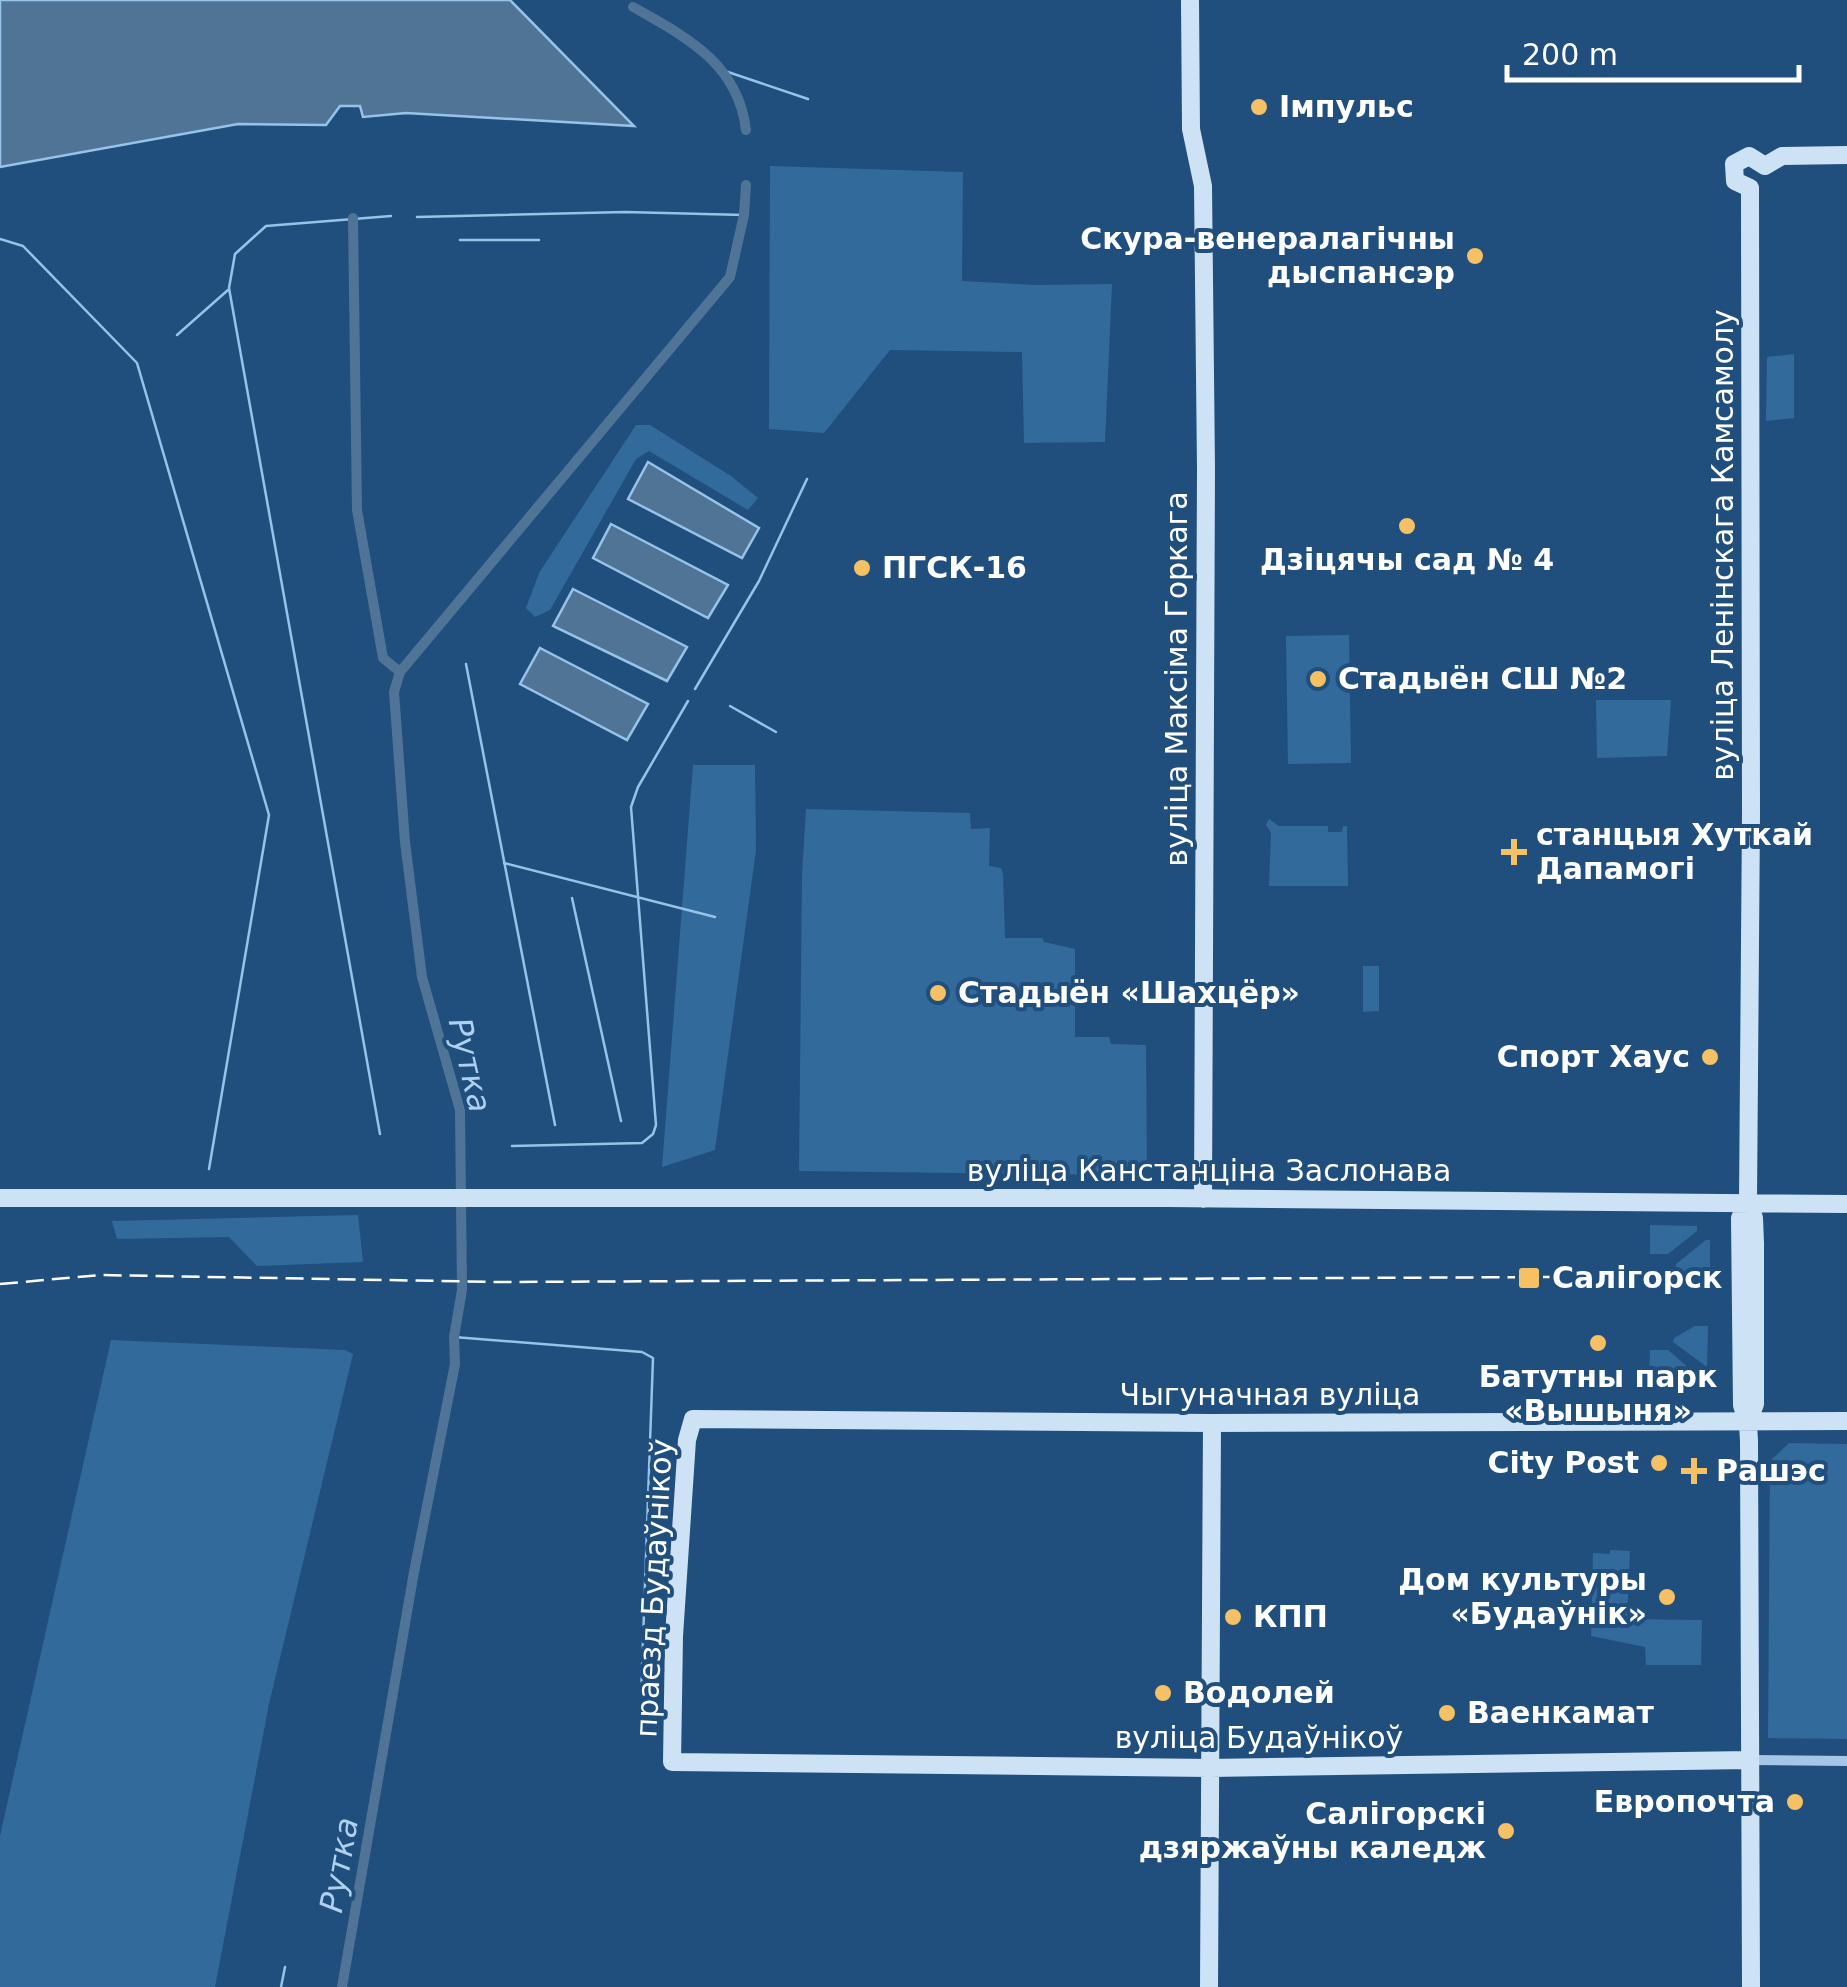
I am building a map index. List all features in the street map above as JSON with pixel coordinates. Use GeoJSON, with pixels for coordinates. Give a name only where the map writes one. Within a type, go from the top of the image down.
{"type":"FeatureCollection","features":[{"type":"Feature","properties":{"kind":"main road","name":"вуліца Максіма Горкага"},"geometry":{"type":"LineString","coordinates":[[1190,0],[1191,129],[1203,186],[1203,1199]]}},
{"type":"Feature","properties":{"kind":"main road"},"geometry":{"type":"LineString","coordinates":[[1765,166],[1782,156],[1847,155]]}},
{"type":"Feature","properties":{"kind":"main road"},"geometry":{"type":"LineString","coordinates":[[1750,156],[1765,166],[1763,181],[1750,188],[1736,181],[1734,164],[1750,156]]}},
{"type":"Feature","properties":{"kind":"main road","name":"вуліца Ленінскага Камсамолу"},"geometry":{"type":"LineString","coordinates":[[1750,188],[1748,1202],[1740,1218],[1742,1405],[1748,1424],[1750,1987]]}},
{"type":"Feature","properties":{"kind":"main road","name":"вуліца Канстанціна Заслонава"},"geometry":{"type":"LineString","coordinates":[[0,1198],[37,1195],[425,1200],[1203,1199],[1847,1204]]}},
{"type":"Feature","properties":{"kind":"main road","name":"Чыгуначная вуліца"},"geometry":{"type":"LineString","coordinates":[[694,1419],[1748,1424],[1847,1421]]}},
{"type":"Feature","properties":{"kind":"main road","name":"праезд Будаўнікоў"},"geometry":{"type":"LineString","coordinates":[[672,1762],[674,1636],[687,1440],[694,1419]]}},
{"type":"Feature","properties":{"kind":"main road"},"geometry":{"type":"LineString","coordinates":[[1209,1987],[1212,1423]]}},
{"type":"Feature","properties":{"kind":"main road","name":"вуліца Будаўнікоў"},"geometry":{"type":"LineString","coordinates":[[672,1762],[1210,1768],[1750,1760]]}},
{"type":"Feature","properties":{"kind":"street","name":"вуліца Будаўнікоў"},"geometry":{"type":"LineString","coordinates":[[1750,1760],[1847,1761]]}},
{"type":"Feature","properties":{"kind":"shaded area"},"geometry":{"type":"Polygon","coordinates":[[[0,0],[510,0],[634,126],[406,113],[363,117],[360,106],[340,106],[326,125],[238,124],[0,167],[0,0]]]}},
{"type":"Feature","properties":{"kind":"shaded area"},"geometry":{"type":"Polygon","coordinates":[[[770,166],[963,172],[962,281],[1112,284],[1105,442],[1024,443],[1022,352],[890,350],[824,433],[769,429],[770,166]]]}},
{"type":"Feature","properties":{"kind":"shaded area"},"geometry":{"type":"Polygon","coordinates":[[[1794,354],[1794,418],[1766,421],[1767,357],[1794,354]]]}},
{"type":"Feature","properties":{"kind":"shaded area"},"geometry":{"type":"Polygon","coordinates":[[[636,425],[650,425],[731,476],[758,498],[748,510],[649,451],[636,459],[550,610],[535,617],[526,608],[539,573],[636,425]]]}},
{"type":"Feature","properties":{"kind":"shaded area"},"geometry":{"type":"Polygon","coordinates":[[[648,462],[759,528],[742,558],[628,499],[648,462]]]}},
{"type":"Feature","properties":{"kind":"shaded area"},"geometry":{"type":"Polygon","coordinates":[[[611,524],[728,585],[708,618],[593,558],[611,524]]]}},
{"type":"Feature","properties":{"kind":"shaded area"},"geometry":{"type":"Polygon","coordinates":[[[573,589],[687,647],[667,681],[553,626],[573,589]]]}},
{"type":"Feature","properties":{"kind":"shaded area","name":"Стадыён СШ №2"},"geometry":{"type":"Polygon","coordinates":[[[1349,635],[1351,763],[1288,764],[1286,636],[1349,635]]]}},
{"type":"Feature","properties":{"kind":"shaded area"},"geometry":{"type":"Polygon","coordinates":[[[540,648],[648,704],[627,740],[520,684],[540,648]]]}},
{"type":"Feature","properties":{"kind":"shaded area"},"geometry":{"type":"Polygon","coordinates":[[[1596,700],[1671,700],[1667,756],[1597,758],[1596,700]]]}},
{"type":"Feature","properties":{"kind":"shaded area"},"geometry":{"type":"Polygon","coordinates":[[[693,765],[755,765],[756,850],[715,1150],[662,1167],[693,765]]]}},
{"type":"Feature","properties":{"kind":"shaded area","name":"Стадыён «Шахцёр»"},"geometry":{"type":"Polygon","coordinates":[[[806,809],[970,813],[971,829],[990,828],[989,866],[1001,868],[1003,874],[1005,938],[1042,938],[1044,942],[1075,949],[1075,1037],[1109,1037],[1111,1044],[1146,1045],[1147,1168],[1114,1168],[1115,1175],[799,1171],[806,809]]]}},
{"type":"Feature","properties":{"kind":"shaded area"},"geometry":{"type":"Polygon","coordinates":[[[1269,819],[1279,826],[1328,826],[1328,832],[1342,832],[1343,826],[1347,826],[1348,886],[1269,886],[1269,819]]]}},
{"type":"Feature","properties":{"kind":"shaded area"},"geometry":{"type":"Polygon","coordinates":[[[1363,966],[1379,966],[1379,1011],[1363,1012],[1363,966]]]}},
{"type":"Feature","properties":{"kind":"shaded area"},"geometry":{"type":"Polygon","coordinates":[[[358,1215],[363,1262],[257,1266],[229,1237],[117,1239],[112,1221],[358,1215]]]}},
{"type":"Feature","properties":{"kind":"shaded area"},"geometry":{"type":"Polygon","coordinates":[[[1650,1225],[1697,1226],[1697,1231],[1668,1254],[1650,1254],[1650,1225]]]}},
{"type":"Feature","properties":{"kind":"shaded area"},"geometry":{"type":"Polygon","coordinates":[[[1710,1240],[1710,1281],[1698,1280],[1676,1268],[1710,1240]]]}},
{"type":"Feature","properties":{"kind":"shaded area"},"geometry":{"type":"Polygon","coordinates":[[[1695,1326],[1708,1326],[1707,1367],[1673,1342],[1695,1326]]]}},
{"type":"Feature","properties":{"kind":"shaded area"},"geometry":{"type":"Polygon","coordinates":[[[111,1340],[345,1350],[353,1354],[269,1704],[215,1987],[0,1987],[0,1836],[111,1340]]]}},
{"type":"Feature","properties":{"kind":"shaded area"},"geometry":{"type":"Polygon","coordinates":[[[1650,1350],[1668,1350],[1697,1379],[1649,1379],[1650,1350]]]}},
{"type":"Feature","properties":{"kind":"shaded area"},"geometry":{"type":"Polygon","coordinates":[[[1789,1443],[1847,1444],[1847,1739],[1768,1738],[1770,1461],[1789,1443]]]}},
{"type":"Feature","properties":{"kind":"shaded area"},"geometry":{"type":"Polygon","coordinates":[[[1610,1550],[1630,1551],[1627,1619],[1702,1620],[1701,1665],[1646,1665],[1645,1647],[1591,1636],[1593,1553],[1610,1554],[1610,1550]]]}},
{"type":"Feature","properties":{"kind":"waterway"},"geometry":{"type":"LineString","coordinates":[[633,7],[690,41],[721,70],[741,107],[746,130]]}},
{"type":"Feature","properties":{"kind":"waterway"},"geometry":{"type":"LineString","coordinates":[[722,70],[808,99]]}},
{"type":"Feature","properties":{"kind":"waterway"},"geometry":{"type":"LineString","coordinates":[[400,672],[730,277],[744,215],[746,185]]}},
{"type":"Feature","properties":{"kind":"waterway"},"geometry":{"type":"LineString","coordinates":[[417,217],[625,212],[744,215]]}},
{"type":"Feature","properties":{"kind":"waterway"},"geometry":{"type":"LineString","coordinates":[[380,1134],[229,288],[235,254],[266,226],[391,216]]}},
{"type":"Feature","properties":{"kind":"waterway","name":"Рутка"},"geometry":{"type":"LineString","coordinates":[[342,1987],[414,1572],[455,1364],[454,1337],[462,1290],[460,1110],[422,977],[405,842],[394,692],[400,672],[383,658],[357,510],[353,218]]}},
{"type":"Feature","properties":{"kind":"waterway"},"geometry":{"type":"LineString","coordinates":[[0,239],[23,246],[137,363],[269,815],[209,1169]]}},
{"type":"Feature","properties":{"kind":"waterway"},"geometry":{"type":"LineString","coordinates":[[460,240],[539,240]]}},
{"type":"Feature","properties":{"kind":"waterway"},"geometry":{"type":"LineString","coordinates":[[177,335],[228,290]]}},
{"type":"Feature","properties":{"kind":"waterway"},"geometry":{"type":"LineString","coordinates":[[695,689],[759,581],[807,479]]}},
{"type":"Feature","properties":{"kind":"waterway"},"geometry":{"type":"LineString","coordinates":[[466,664],[555,1125]]}},
{"type":"Feature","properties":{"kind":"waterway"},"geometry":{"type":"LineString","coordinates":[[512,1146],[642,1143],[653,1134],[656,1125],[631,807],[638,787],[688,701]]}},
{"type":"Feature","properties":{"kind":"waterway"},"geometry":{"type":"LineString","coordinates":[[730,706],[776,732]]}},
{"type":"Feature","properties":{"kind":"waterway"},"geometry":{"type":"LineString","coordinates":[[504,863],[715,917]]}},
{"type":"Feature","properties":{"kind":"waterway"},"geometry":{"type":"LineString","coordinates":[[572,898],[621,1121]]}},
{"type":"Feature","properties":{"kind":"waterway"},"geometry":{"type":"LineString","coordinates":[[454,1337],[642,1352],[653,1358],[641,1697]]}},
{"type":"Feature","properties":{"kind":"waterway"},"geometry":{"type":"LineString","coordinates":[[281,1987],[285,1967]]}},
{"type":"Feature","properties":{"kind":"railway"},"geometry":{"type":"LineString","coordinates":[[0,1284],[100,1275],[498,1282],[1556,1277]]}},
{"type":"Feature","properties":{"kind":"place","name":"Імпульс"},"geometry":{"type":"Point","coordinates":[1259,107]}},
{"type":"Feature","properties":{"kind":"place","name":"Скура-венералагічны дыспансэр"},"geometry":{"type":"Point","coordinates":[1475,256]}},
{"type":"Feature","properties":{"kind":"place","name":"Дзіцячы сад № 4"},"geometry":{"type":"Point","coordinates":[1407,526]}},
{"type":"Feature","properties":{"kind":"place","name":"ПГСК-16"},"geometry":{"type":"Point","coordinates":[862,568]}},
{"type":"Feature","properties":{"kind":"place","name":"Стадыён СШ №2"},"geometry":{"type":"Point","coordinates":[1318,679]}},
{"type":"Feature","properties":{"kind":"place","name":"станцыя Хуткай Дапамогі"},"geometry":{"type":"Point","coordinates":[1514,852]}},
{"type":"Feature","properties":{"kind":"place","name":"Стадыён «Шахцёр»"},"geometry":{"type":"Point","coordinates":[938,993]}},
{"type":"Feature","properties":{"kind":"place","name":"Спорт Хаус"},"geometry":{"type":"Point","coordinates":[1710,1057]}},
{"type":"Feature","properties":{"kind":"place","name":"Салігорск"},"geometry":{"type":"Point","coordinates":[1529,1278]}},
{"type":"Feature","properties":{"kind":"place","name":"Батутны парк «Вышыня»"},"geometry":{"type":"Point","coordinates":[1598,1343]}},
{"type":"Feature","properties":{"kind":"place","name":"City Post"},"geometry":{"type":"Point","coordinates":[1659,1463]}},
{"type":"Feature","properties":{"kind":"place","name":"Рашэс"},"geometry":{"type":"Point","coordinates":[1694,1471]}},
{"type":"Feature","properties":{"kind":"place","name":"Дом культуры «Будаўнік»"},"geometry":{"type":"Point","coordinates":[1667,1597]}},
{"type":"Feature","properties":{"kind":"place","name":"КПП"},"geometry":{"type":"Point","coordinates":[1233,1617]}},
{"type":"Feature","properties":{"kind":"place","name":"Водолей"},"geometry":{"type":"Point","coordinates":[1163,1693]}},
{"type":"Feature","properties":{"kind":"place","name":"Ваенкамат"},"geometry":{"type":"Point","coordinates":[1447,1713]}},
{"type":"Feature","properties":{"kind":"place","name":"Европочта"},"geometry":{"type":"Point","coordinates":[1795,1802]}},
{"type":"Feature","properties":{"kind":"place","name":"Салігорскі дзяржаўны каледж"},"geometry":{"type":"Point","coordinates":[1506,1831]}}]}
